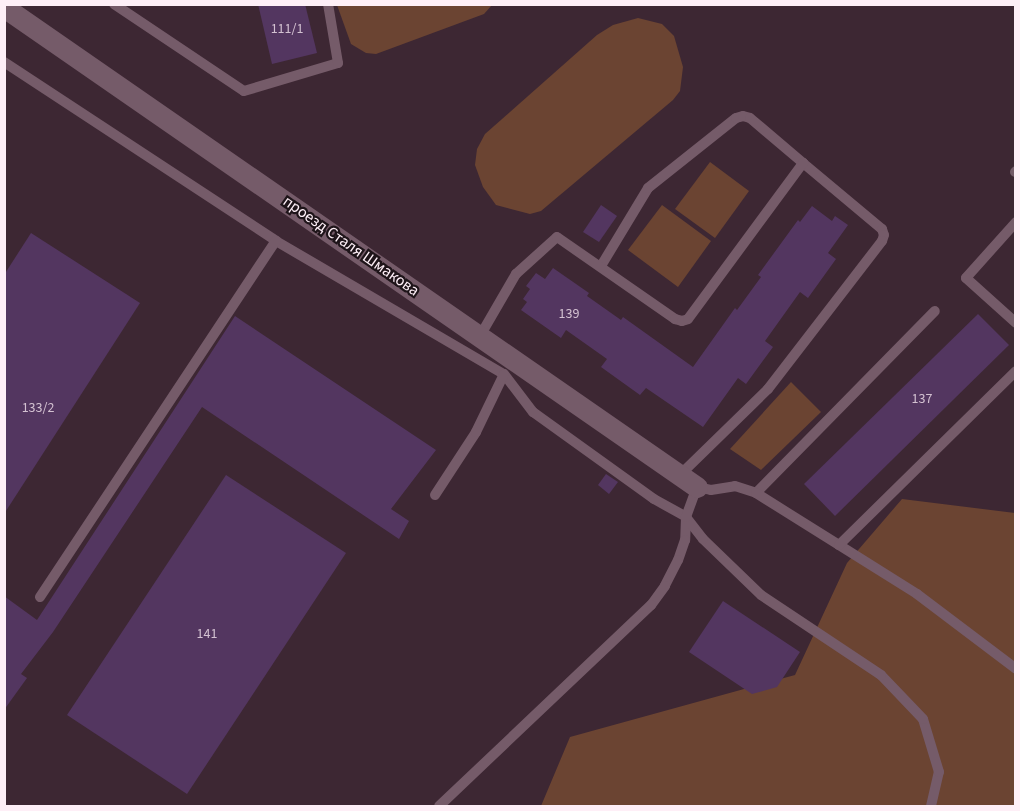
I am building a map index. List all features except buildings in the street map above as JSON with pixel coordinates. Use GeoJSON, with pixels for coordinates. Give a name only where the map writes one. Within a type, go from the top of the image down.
{"type":"FeatureCollection","features":[{"type":"Feature","properties":{"kind":"street","name":"проезд Сталя Шмакова"},"geometry":{"type":"LineString","coordinates":[[4,7],[688,482]]}},
{"type":"Feature","properties":{"kind":"lane"},"geometry":{"type":"LineString","coordinates":[[114,4],[244,92],[338,63],[328,4]]}},
{"type":"Feature","properties":{"kind":"lane"},"geometry":{"type":"LineString","coordinates":[[4,62],[21,71],[276,241],[504,374],[533,412],[654,499],[686,517],[703,539],[761,595],[880,675],[923,718],[939,772],[931,807]]}},
{"type":"Feature","properties":{"kind":"lane"},"geometry":{"type":"LineString","coordinates":[[439,807],[651,605],[665,586],[685,540],[688,482],[768,389],[882,241],[884,235],[882,229],[803,162],[750,118],[743,116],[736,118],[648,188],[601,266]]}},
{"type":"Feature","properties":{"kind":"lane"},"geometry":{"type":"LineString","coordinates":[[480,336],[516,274],[552,240],[562,239],[675,320],[688,319],[803,162]]}},
{"type":"Feature","properties":{"kind":"lane"},"geometry":{"type":"LineString","coordinates":[[1016,222],[966,278],[1016,323]]}},
{"type":"Feature","properties":{"kind":"lane"},"geometry":{"type":"LineString","coordinates":[[40,597],[276,241]]}},
{"type":"Feature","properties":{"kind":"lane"},"geometry":{"type":"LineString","coordinates":[[756,493],[935,311]]}},
{"type":"Feature","properties":{"kind":"lane"},"geometry":{"type":"LineString","coordinates":[[839,545],[1016,371]]}},
{"type":"Feature","properties":{"kind":"lane"},"geometry":{"type":"LineString","coordinates":[[435,495],[476,432],[504,374]]}},
{"type":"Feature","properties":{"kind":"lane"},"geometry":{"type":"LineString","coordinates":[[688,482],[711,490],[735,486],[756,493],[917,594],[1016,669]]}},
{"type":"Feature","properties":{"kind":"shaded area"},"geometry":{"type":"Polygon","coordinates":[[[337,4],[492,5],[484,14],[376,54],[366,53],[351,44],[337,4]]]}},
{"type":"Feature","properties":{"kind":"shaded area"},"geometry":{"type":"Polygon","coordinates":[[[638,18],[662,24],[674,36],[683,67],[680,91],[673,100],[541,211],[530,214],[496,205],[483,187],[475,165],[477,149],[485,134],[597,35],[613,25],[638,18]]]}},
{"type":"Feature","properties":{"kind":"shaded area"},"geometry":{"type":"Polygon","coordinates":[[[710,162],[749,191],[715,238],[675,209],[710,162]]]}},
{"type":"Feature","properties":{"kind":"shaded area"},"geometry":{"type":"Polygon","coordinates":[[[662,205],[711,241],[678,287],[628,250],[662,205]]]}},
{"type":"Feature","properties":{"kind":"shaded area"},"geometry":{"type":"Polygon","coordinates":[[[791,382],[821,412],[761,470],[730,449],[791,382]]]}},
{"type":"Feature","properties":{"kind":"shaded area"},"geometry":{"type":"Polygon","coordinates":[[[902,499],[1015,513],[1015,806],[541,806],[570,737],[795,675],[847,563],[902,499]]]}}]}
